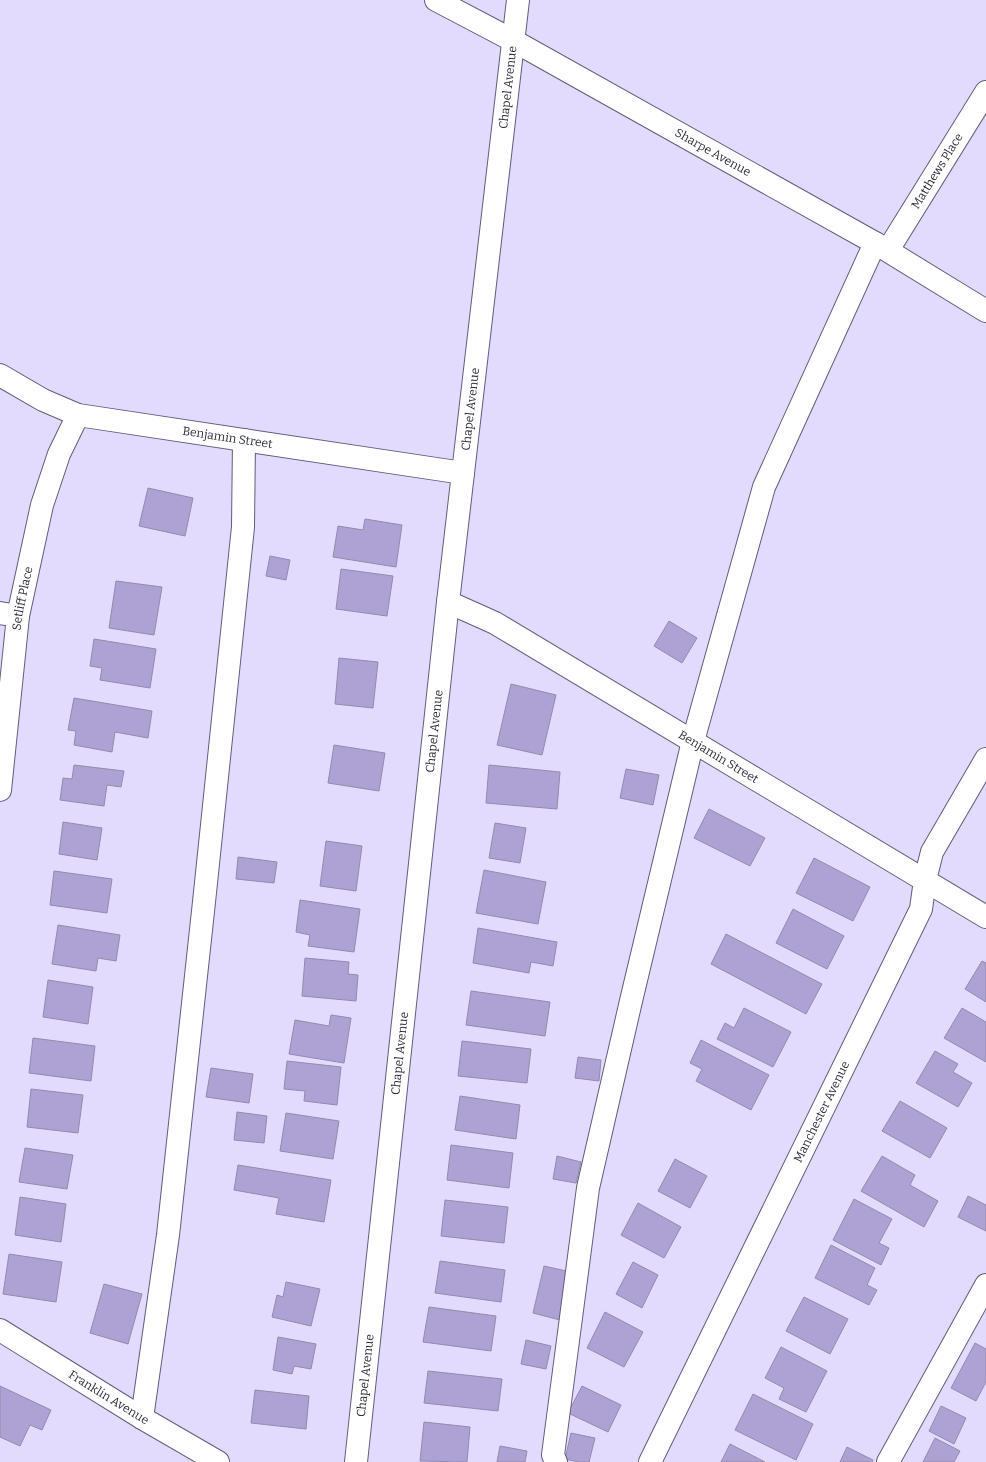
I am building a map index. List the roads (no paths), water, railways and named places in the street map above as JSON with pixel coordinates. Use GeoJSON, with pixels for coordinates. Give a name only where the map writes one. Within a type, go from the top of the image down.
{"type":"FeatureCollection","features":[{"type":"Feature","properties":{"kind":"street","name":"Sharpe Avenue"},"geometry":{"type":"LineString","coordinates":[[436,0],[514,40],[881,247],[986,311]]}},
{"type":"Feature","properties":{"kind":"street","name":"Chapel Avenue"},"geometry":{"type":"LineString","coordinates":[[356,1462],[448,602],[518,0]]}},
{"type":"Feature","properties":{"kind":"street","name":"Matthews Place"},"geometry":{"type":"LineString","coordinates":[[556,1462],[553,1455],[588,1188],[693,741],[764,486],[881,247],[986,92]]}},
{"type":"Feature","properties":{"kind":"street","name":"Benjamin Street"},"geometry":{"type":"LineString","coordinates":[[0,375],[43,400],[78,415],[463,473]]}},
{"type":"Feature","properties":{"kind":"street","name":"Setliff Place"},"geometry":{"type":"LineString","coordinates":[[0,790],[9,615],[59,454],[78,415]]}},
{"type":"Feature","properties":{"kind":"street"},"geometry":{"type":"LineString","coordinates":[[142,1418],[168,1235],[243,527],[244,440]]}},
{"type":"Feature","properties":{"kind":"street","name":"Benjamin Street"},"geometry":{"type":"LineString","coordinates":[[448,602],[496,623],[986,917]]}},
{"type":"Feature","properties":{"kind":"street","name":"Manchester Avenue"},"geometry":{"type":"LineString","coordinates":[[650,1462],[921,909],[925,880],[932,852],[986,759]]}},
{"type":"Feature","properties":{"kind":"street"},"geometry":{"type":"LineString","coordinates":[[888,1462],[986,1285]]}},
{"type":"Feature","properties":{"kind":"street","name":"Franklin Avenue"},"geometry":{"type":"LineString","coordinates":[[0,1330],[142,1418],[218,1462]]}}]}
